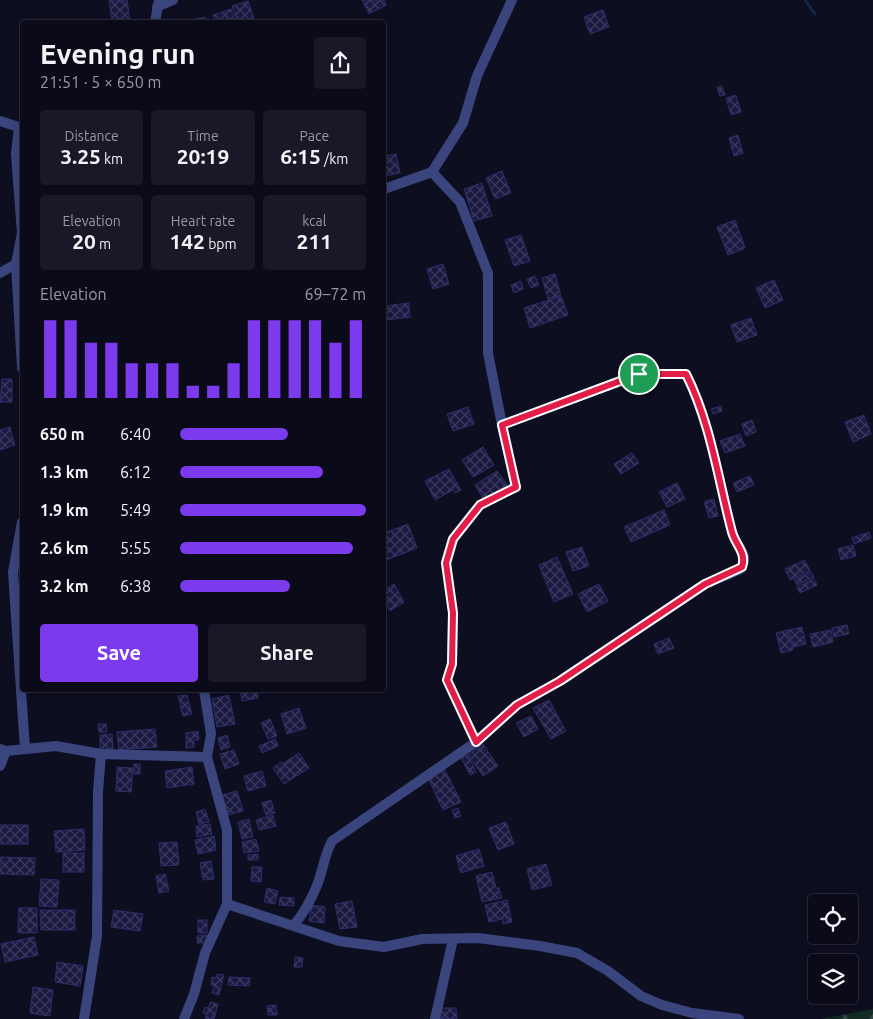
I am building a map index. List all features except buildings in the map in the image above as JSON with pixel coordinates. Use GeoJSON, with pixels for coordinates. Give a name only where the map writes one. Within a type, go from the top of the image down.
{"type":"FeatureCollection","features":[{"type":"Feature","properties":{"kind":"street"},"geometry":{"type":"LineString","coordinates":[[155,20],[158,4],[173,0]]}},
{"type":"Feature","properties":{"kind":"street"},"geometry":{"type":"LineString","coordinates":[[386,188],[432,172],[463,123],[477,76],[512,0]]}},
{"type":"Feature","properties":{"kind":"street"},"geometry":{"type":"LineString","coordinates":[[0,121],[20,127]]}},
{"type":"Feature","properties":{"kind":"street"},"geometry":{"type":"LineString","coordinates":[[20,132],[16,154],[20,207]]}},
{"type":"Feature","properties":{"kind":"street"},"geometry":{"type":"LineString","coordinates":[[432,172],[460,202],[488,273],[488,353],[516,487],[480,505],[453,539],[446,563],[453,613],[452,664],[447,680],[476,742]]}},
{"type":"Feature","properties":{"kind":"street"},"geometry":{"type":"LineString","coordinates":[[0,273],[19,264],[20,299]]}},
{"type":"Feature","properties":{"kind":"street"},"geometry":{"type":"LineString","coordinates":[[294,925],[303,914],[318,882],[325,853],[332,840],[476,742],[517,705],[560,681],[705,584],[742,567],[744,557],[732,534],[718,469],[697,397],[686,374],[639,374],[502,425]]}},
{"type":"Feature","properties":{"kind":"street"},"geometry":{"type":"LineString","coordinates":[[20,533],[13,572],[20,675]]}},
{"type":"Feature","properties":{"kind":"street"},"geometry":{"type":"LineString","coordinates":[[21,692],[25,749]]}},
{"type":"Feature","properties":{"kind":"street"},"geometry":{"type":"LineString","coordinates":[[184,1019],[194,994],[205,953],[227,904],[227,830],[207,756],[211,734],[204,692]]}},
{"type":"Feature","properties":{"kind":"street"},"geometry":{"type":"LineString","coordinates":[[0,766],[3,750],[56,746],[101,754],[207,756]]}},
{"type":"Feature","properties":{"kind":"street"},"geometry":{"type":"LineString","coordinates":[[84,1019],[97,936],[98,792],[101,754]]}},
{"type":"Feature","properties":{"kind":"street"},"geometry":{"type":"LineString","coordinates":[[227,904],[339,941],[384,947],[422,939],[453,938],[540,946],[577,954],[608,971],[641,996],[662,1005],[692,1013],[739,1019]]}},
{"type":"Feature","properties":{"kind":"street"},"geometry":{"type":"LineString","coordinates":[[435,1019],[453,938]]}},
{"type":"Feature","properties":{"kind":"green space"},"geometry":{"type":"Polygon","coordinates":[[[873,1009],[873,1019],[821,1019],[873,1009]]]}},
{"type":"Feature","properties":{"kind":"waterway"},"geometry":{"type":"LineString","coordinates":[[805,0],[815,14]]}},
{"type":"Feature","properties":{"kind":"route"},"geometry":{"type":"LineString","coordinates":[[639,374],[686,374],[697,397],[718,469],[732,534],[744,557],[742,567],[705,584],[560,681],[526,699],[476,742],[447,680],[452,664],[453,613],[446,563],[453,539],[480,505],[516,487],[502,425],[639,374]]}}]}
